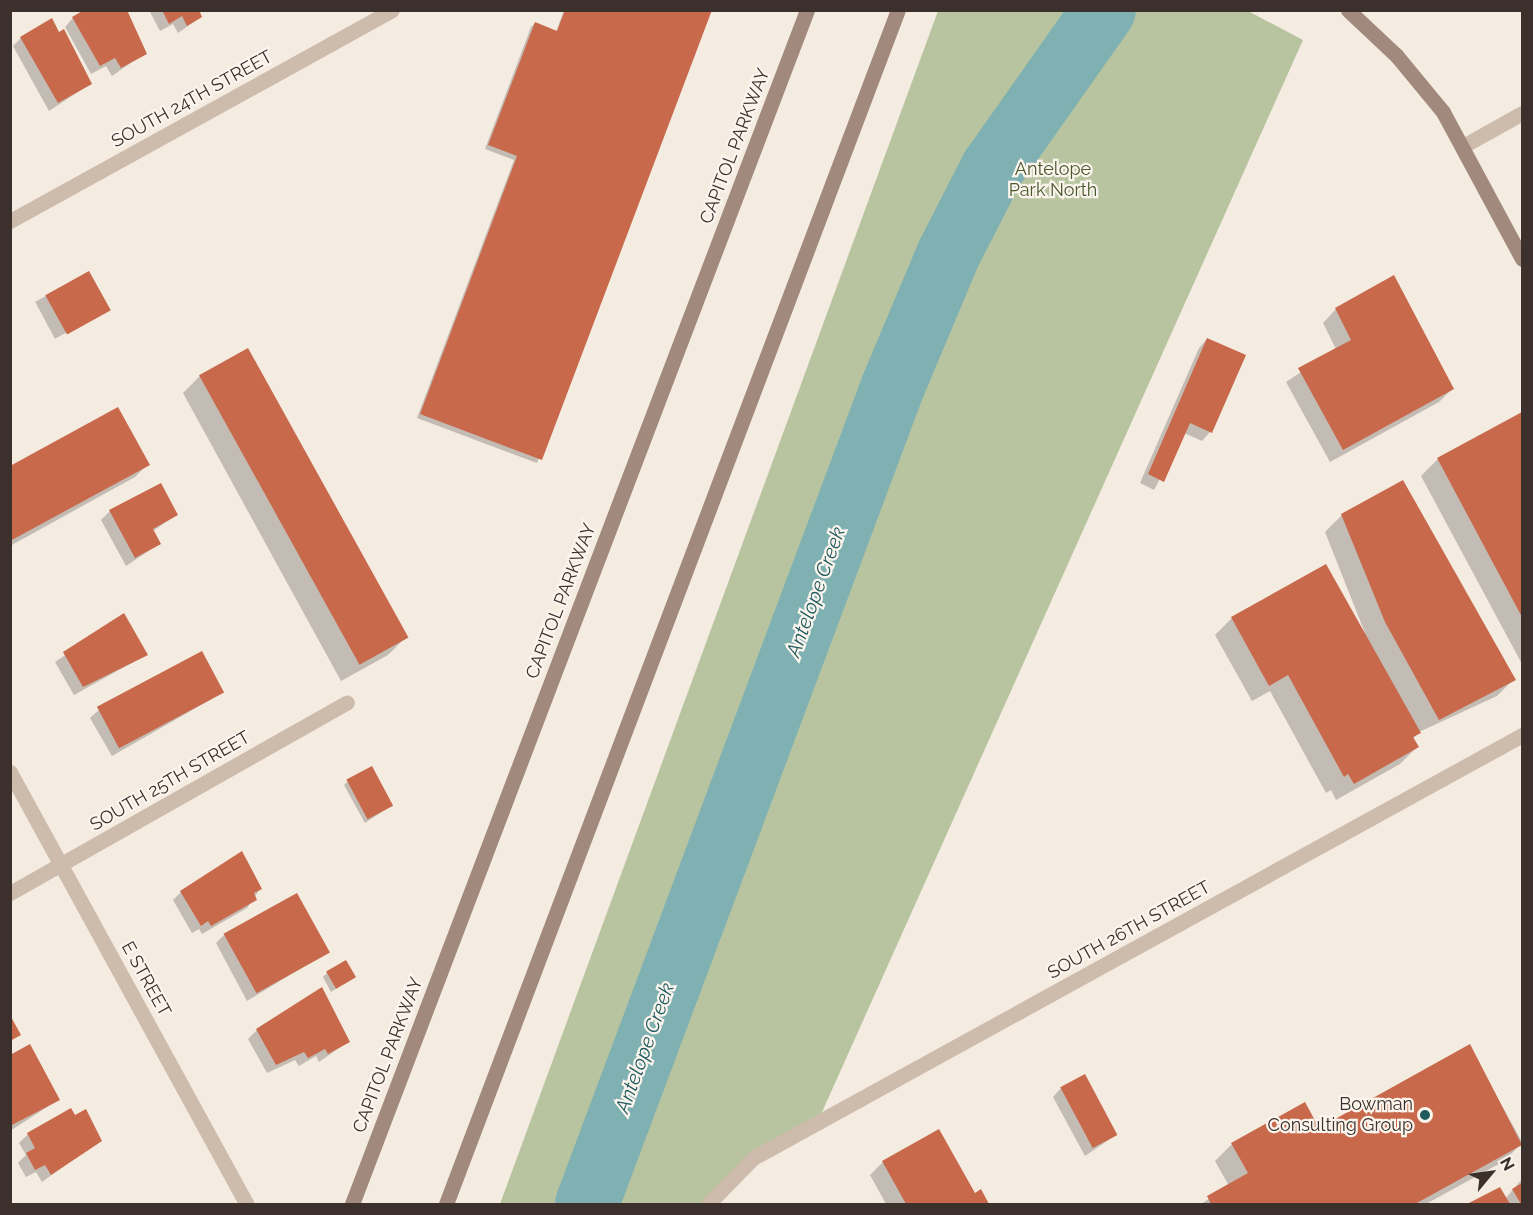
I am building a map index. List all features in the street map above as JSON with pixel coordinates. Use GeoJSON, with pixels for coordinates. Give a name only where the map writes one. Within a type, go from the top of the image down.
{"type":"FeatureCollection","features":[{"type":"Feature","properties":{"kind":"main road","name":"CAPITOL PARKWAY"},"geometry":{"type":"LineString","coordinates":[[352,1204],[807,10]]}},
{"type":"Feature","properties":{"kind":"main road"},"geometry":{"type":"LineString","coordinates":[[446,1204],[898,10]]}},
{"type":"Feature","properties":{"kind":"main road"},"geometry":{"type":"LineString","coordinates":[[1348,10],[1421,82],[1462,146],[1522,259]]}},
{"type":"Feature","properties":{"kind":"street","name":"SOUTH 24TH STREET"},"geometry":{"type":"LineString","coordinates":[[10,220],[392,10]]}},
{"type":"Feature","properties":{"kind":"street"},"geometry":{"type":"LineString","coordinates":[[1462,146],[1522,113]]}},
{"type":"Feature","properties":{"kind":"street","name":"SOUTH 25TH STREET"},"geometry":{"type":"LineString","coordinates":[[10,893],[347,702]]}},
{"type":"Feature","properties":{"kind":"street","name":"SOUTH 26TH STREET"},"geometry":{"type":"LineString","coordinates":[[708,1204],[753,1158],[1522,735]]}},
{"type":"Feature","properties":{"kind":"street","name":"E STREET"},"geometry":{"type":"LineString","coordinates":[[10,772],[248,1204]]}},
{"type":"Feature","properties":{"kind":"green space","name":"Antelope Park North"},"geometry":{"type":"Polygon","coordinates":[[[938,11],[1248,11],[1303,40],[818,1121],[753,1158],[708,1204],[500,1204],[938,11]]]}},
{"type":"Feature","properties":{"kind":"building"},"geometry":{"type":"Polygon","coordinates":[[[84,10],[127,10],[147,54],[121,68],[115,58],[100,66],[72,17],[84,10]]]}},
{"type":"Feature","properties":{"kind":"building"},"geometry":{"type":"Polygon","coordinates":[[[162,10],[199,10],[202,17],[187,26],[182,16],[169,24],[162,10]]]}},
{"type":"Feature","properties":{"kind":"building"},"geometry":{"type":"Polygon","coordinates":[[[565,10],[712,10],[542,460],[420,414],[517,156],[488,145],[535,22],[557,31],[565,10]]]}},
{"type":"Feature","properties":{"kind":"building"},"geometry":{"type":"Polygon","coordinates":[[[52,18],[59,32],[64,29],[92,84],[58,103],[20,37],[52,18]]]}},
{"type":"Feature","properties":{"kind":"building"},"geometry":{"type":"Polygon","coordinates":[[[89,271],[111,310],[67,335],[45,295],[89,271]]]}},
{"type":"Feature","properties":{"kind":"building"},"geometry":{"type":"Polygon","coordinates":[[[1394,275],[1454,389],[1343,450],[1298,368],[1351,340],[1335,308],[1394,275]]]}},
{"type":"Feature","properties":{"kind":"building"},"geometry":{"type":"Polygon","coordinates":[[[1207,338],[1246,355],[1212,433],[1190,423],[1164,482],[1148,474],[1207,338]]]}},
{"type":"Feature","properties":{"kind":"building"},"geometry":{"type":"Polygon","coordinates":[[[248,348],[408,637],[359,665],[199,375],[248,348]]]}},
{"type":"Feature","properties":{"kind":"building"},"geometry":{"type":"Polygon","coordinates":[[[118,407],[150,465],[10,541],[10,466],[118,407]]]}},
{"type":"Feature","properties":{"kind":"building"},"geometry":{"type":"Polygon","coordinates":[[[1522,412],[1522,617],[1437,458],[1522,412]]]}},
{"type":"Feature","properties":{"kind":"building"},"geometry":{"type":"Polygon","coordinates":[[[1403,480],[1516,680],[1439,720],[1385,622],[1341,514],[1403,480]]]}},
{"type":"Feature","properties":{"kind":"building"},"geometry":{"type":"Polygon","coordinates":[[[161,483],[178,515],[153,529],[161,544],[135,558],[109,510],[161,483]]]}},
{"type":"Feature","properties":{"kind":"building"},"geometry":{"type":"Polygon","coordinates":[[[1326,564],[1421,733],[1413,737],[1419,747],[1354,784],[1348,774],[1344,777],[1288,675],[1269,686],[1231,617],[1326,564]]]}},
{"type":"Feature","properties":{"kind":"building"},"geometry":{"type":"Polygon","coordinates":[[[124,613],[148,655],[83,687],[63,652],[124,613]]]}},
{"type":"Feature","properties":{"kind":"building"},"geometry":{"type":"Polygon","coordinates":[[[202,651],[224,692],[119,748],[97,707],[202,651]]]}},
{"type":"Feature","properties":{"kind":"building"},"geometry":{"type":"Polygon","coordinates":[[[372,766],[393,806],[368,819],[346,780],[372,766]]]}},
{"type":"Feature","properties":{"kind":"building"},"geometry":{"type":"Polygon","coordinates":[[[242,851],[262,889],[254,893],[257,900],[211,926],[208,921],[201,926],[180,891],[242,851]]]}},
{"type":"Feature","properties":{"kind":"building"},"geometry":{"type":"Polygon","coordinates":[[[297,893],[330,952],[256,993],[224,934],[297,893]]]}},
{"type":"Feature","properties":{"kind":"building"},"geometry":{"type":"Polygon","coordinates":[[[346,960],[356,977],[336,989],[326,971],[346,960]]]}},
{"type":"Feature","properties":{"kind":"building"},"geometry":{"type":"Polygon","coordinates":[[[322,987],[350,1042],[328,1054],[325,1049],[308,1058],[304,1052],[276,1065],[256,1029],[322,987]]]}},
{"type":"Feature","properties":{"kind":"building"},"geometry":{"type":"Polygon","coordinates":[[[10,1015],[21,1035],[10,1041],[10,1015]]]}},
{"type":"Feature","properties":{"kind":"building"},"geometry":{"type":"Polygon","coordinates":[[[30,1044],[60,1100],[10,1126],[10,1055],[30,1044]]]}},
{"type":"Feature","properties":{"kind":"building","name":"Bowman Consulting Group"},"geometry":{"type":"Polygon","coordinates":[[[1470,1044],[1522,1145],[1415,1204],[1211,1204],[1207,1196],[1248,1173],[1231,1143],[1305,1102],[1319,1128],[1470,1044]]]}},
{"type":"Feature","properties":{"kind":"building"},"geometry":{"type":"Polygon","coordinates":[[[1085,1074],[1117,1135],[1093,1148],[1060,1087],[1085,1074]]]}},
{"type":"Feature","properties":{"kind":"building"},"geometry":{"type":"Polygon","coordinates":[[[71,1108],[75,1115],[86,1109],[102,1141],[51,1175],[45,1165],[35,1170],[26,1153],[35,1148],[27,1133],[71,1108]]]}},
{"type":"Feature","properties":{"kind":"building"},"geometry":{"type":"Polygon","coordinates":[[[939,1129],[975,1193],[981,1189],[989,1204],[906,1204],[882,1161],[939,1129]]]}},
{"type":"Feature","properties":{"kind":"building"},"geometry":{"type":"Polygon","coordinates":[[[1522,1183],[1522,1204],[1521,1204],[1512,1189],[1522,1183]]]}},
{"type":"Feature","properties":{"kind":"building"},"geometry":{"type":"Polygon","coordinates":[[[1500,1187],[1510,1204],[1467,1204],[1500,1187]]]}},
{"type":"Feature","properties":{"kind":"waterway","name":"Antelope Creek"},"geometry":{"type":"LineString","coordinates":[[587,1204],[893,386],[948,255],[992,169],[1104,10]]}},
{"type":"Feature","properties":{"kind":"place","name":"Bowman Consulting Group"},"geometry":{"type":"Point","coordinates":[1425,1115]}}]}
